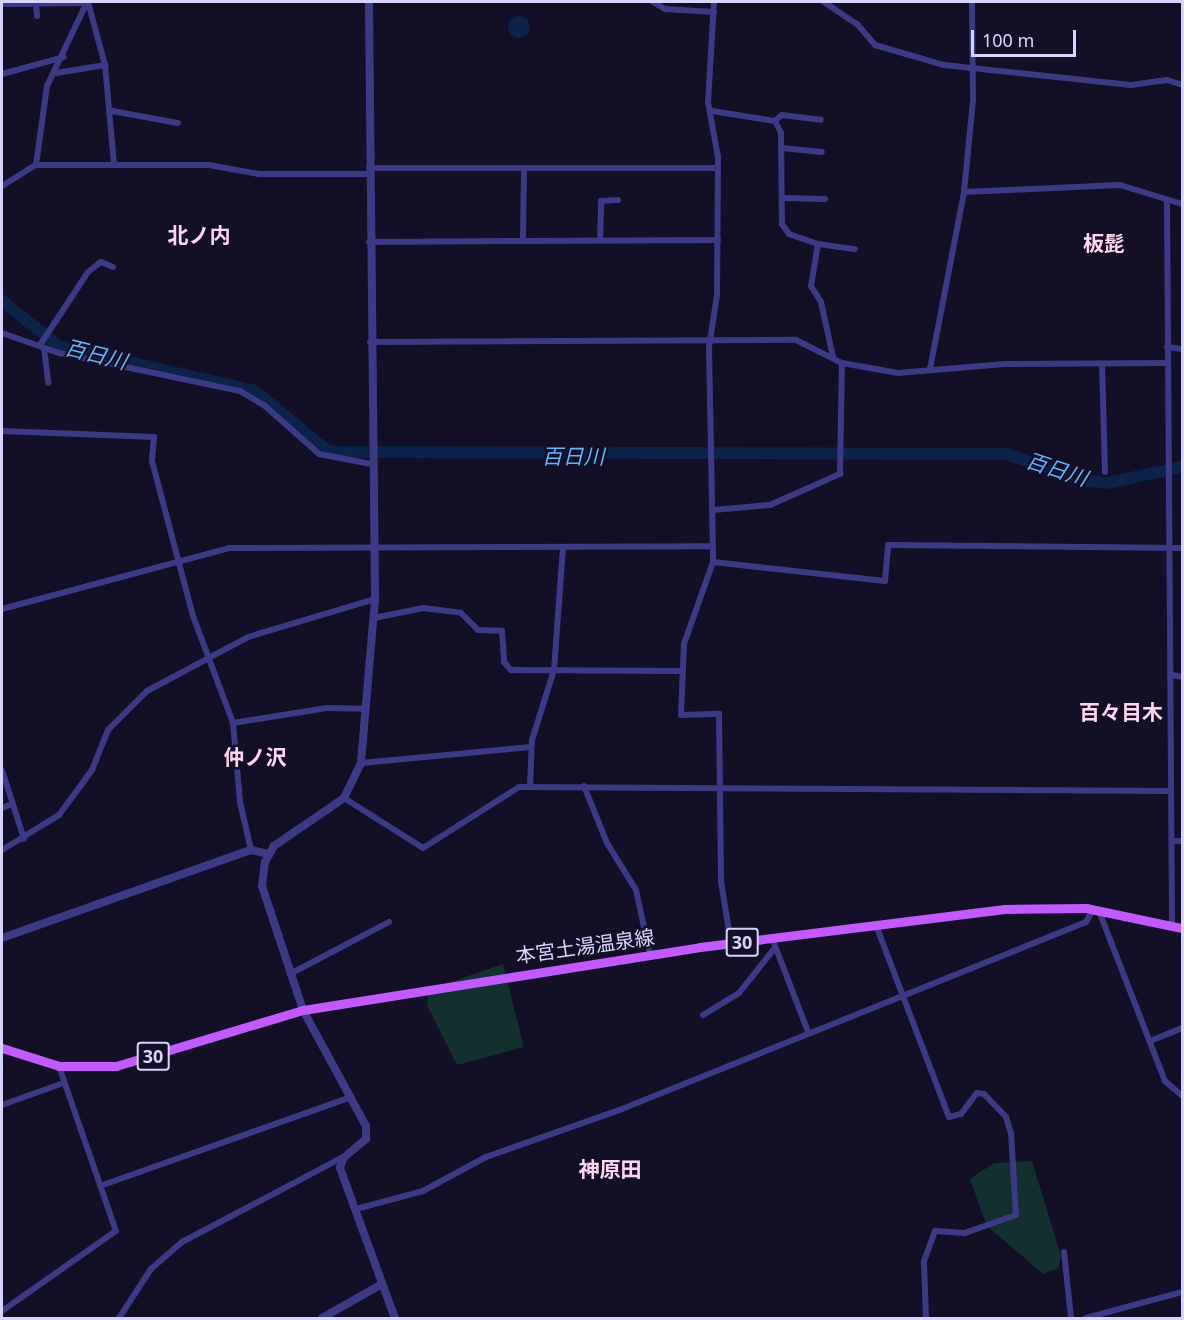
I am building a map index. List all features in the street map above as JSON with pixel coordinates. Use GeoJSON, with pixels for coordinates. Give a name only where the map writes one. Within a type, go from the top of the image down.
{"type":"FeatureCollection","features":[{"type":"Feature","properties":{"kind":"main road","name":"本宮土湯温泉線"},"geometry":{"type":"LineString","coordinates":[[2,1048],[59,1066],[130,1064],[303,1010],[650,955],[1046,905],[1096,910],[1182,928]]}},
{"type":"Feature","properties":{"kind":"street"},"geometry":{"type":"LineString","coordinates":[[87,2],[105,65],[112,111],[114,165]]}},
{"type":"Feature","properties":{"kind":"street"},"geometry":{"type":"LineString","coordinates":[[2,4],[87,2]]}},
{"type":"Feature","properties":{"kind":"street"},"geometry":{"type":"LineString","coordinates":[[36,165],[44,99],[87,2]]}},
{"type":"Feature","properties":{"kind":"street"},"geometry":{"type":"LineString","coordinates":[[119,1318],[151,1269],[182,1242],[346,1155],[367,1136],[352,1097],[303,1010],[263,895],[268,854],[344,798],[361,763],[375,599],[369,342],[369,2]]}},
{"type":"Feature","properties":{"kind":"street"},"geometry":{"type":"LineString","coordinates":[[652,2],[665,9],[714,12]]}},
{"type":"Feature","properties":{"kind":"street"},"geometry":{"type":"LineString","coordinates":[[714,2],[708,102],[712,111],[718,168],[718,240],[710,340],[713,562],[690,622],[681,671],[681,715],[719,714],[721,881],[731,944]]}},
{"type":"Feature","properties":{"kind":"street"},"geometry":{"type":"LineString","coordinates":[[824,2],[852,19],[875,45],[971,68],[1131,86],[1167,80],[1182,85]]}},
{"type":"Feature","properties":{"kind":"street"},"geometry":{"type":"LineString","coordinates":[[930,369],[964,192],[972,2]]}},
{"type":"Feature","properties":{"kind":"street"},"geometry":{"type":"LineString","coordinates":[[36,4],[37,16]]}},
{"type":"Feature","properties":{"kind":"street"},"geometry":{"type":"LineString","coordinates":[[2,74],[64,57]]}},
{"type":"Feature","properties":{"kind":"street"},"geometry":{"type":"LineString","coordinates":[[56,73],[105,65]]}},
{"type":"Feature","properties":{"kind":"street"},"geometry":{"type":"LineString","coordinates":[[112,111],[178,123]]}},
{"type":"Feature","properties":{"kind":"street"},"geometry":{"type":"LineString","coordinates":[[712,111],[775,121],[782,115],[821,120]]}},
{"type":"Feature","properties":{"kind":"street"},"geometry":{"type":"LineString","coordinates":[[775,121],[782,148],[786,230],[819,244],[855,249]]}},
{"type":"Feature","properties":{"kind":"street"},"geometry":{"type":"LineString","coordinates":[[782,148],[822,152]]}},
{"type":"Feature","properties":{"kind":"street"},"geometry":{"type":"LineString","coordinates":[[2,186],[36,165],[368,171],[718,168]]}},
{"type":"Feature","properties":{"kind":"street"},"geometry":{"type":"LineString","coordinates":[[522,241],[524,168]]}},
{"type":"Feature","properties":{"kind":"street"},"geometry":{"type":"LineString","coordinates":[[964,192],[1120,185],[1182,204]]}},
{"type":"Feature","properties":{"kind":"street"},"geometry":{"type":"LineString","coordinates":[[783,198],[825,199]]}},
{"type":"Feature","properties":{"kind":"street"},"geometry":{"type":"LineString","coordinates":[[600,239],[601,201],[618,200]]}},
{"type":"Feature","properties":{"kind":"street"},"geometry":{"type":"LineString","coordinates":[[1167,201],[1166,363],[1172,548],[1169,791],[1172,841],[1172,925]]}},
{"type":"Feature","properties":{"kind":"street"},"geometry":{"type":"LineString","coordinates":[[368,242],[718,240]]}},
{"type":"Feature","properties":{"kind":"street"},"geometry":{"type":"LineString","coordinates":[[819,244],[811,286],[821,302],[832,357]]}},
{"type":"Feature","properties":{"kind":"street"},"geometry":{"type":"LineString","coordinates":[[48,383],[43,342],[88,272],[101,262],[113,267]]}},
{"type":"Feature","properties":{"kind":"street"},"geometry":{"type":"LineString","coordinates":[[2,333],[240,391],[265,406],[319,454],[371,461]]}},
{"type":"Feature","properties":{"kind":"street"},"geometry":{"type":"LineString","coordinates":[[369,342],[796,340],[842,363],[898,373],[930,369],[1166,363]]}},
{"type":"Feature","properties":{"kind":"street"},"geometry":{"type":"LineString","coordinates":[[1167,347],[1182,349]]}},
{"type":"Feature","properties":{"kind":"street"},"geometry":{"type":"LineString","coordinates":[[713,510],[770,504],[806,491],[840,474],[843,460],[842,363]]}},
{"type":"Feature","properties":{"kind":"street"},"geometry":{"type":"LineString","coordinates":[[1102,364],[1105,472]]}},
{"type":"Feature","properties":{"kind":"street"},"geometry":{"type":"LineString","coordinates":[[2,431],[154,437],[152,461],[179,561],[208,658],[233,723],[240,802],[251,850]]}},
{"type":"Feature","properties":{"kind":"street"},"geometry":{"type":"LineString","coordinates":[[713,562],[885,581],[888,545],[1182,548]]}},
{"type":"Feature","properties":{"kind":"street"},"geometry":{"type":"LineString","coordinates":[[2,609],[229,548],[711,546]]}},
{"type":"Feature","properties":{"kind":"street"},"geometry":{"type":"LineString","coordinates":[[530,786],[531,747],[554,670],[563,548]]}},
{"type":"Feature","properties":{"kind":"street"},"geometry":{"type":"LineString","coordinates":[[2,850],[24,839],[59,815],[92,770],[108,730],[147,691],[248,637],[375,599]]}},
{"type":"Feature","properties":{"kind":"street"},"geometry":{"type":"LineString","coordinates":[[374,618],[423,608],[461,613],[478,630],[502,631],[504,662],[511,670],[681,671]]}},
{"type":"Feature","properties":{"kind":"street"},"geometry":{"type":"LineString","coordinates":[[1172,675],[1182,677]]}},
{"type":"Feature","properties":{"kind":"street"},"geometry":{"type":"LineString","coordinates":[[233,723],[327,708],[366,709]]}},
{"type":"Feature","properties":{"kind":"street"},"geometry":{"type":"LineString","coordinates":[[361,763],[531,747]]}},
{"type":"Feature","properties":{"kind":"street"},"geometry":{"type":"LineString","coordinates":[[2,770],[10,805],[24,839]]}},
{"type":"Feature","properties":{"kind":"street"},"geometry":{"type":"LineString","coordinates":[[344,798],[423,848],[519,787],[530,786],[1169,791]]}},
{"type":"Feature","properties":{"kind":"street"},"geometry":{"type":"LineString","coordinates":[[584,786],[607,843],[636,890],[650,955]]}},
{"type":"Feature","properties":{"kind":"street"},"geometry":{"type":"LineString","coordinates":[[2,808],[10,805]]}},
{"type":"Feature","properties":{"kind":"street"},"geometry":{"type":"LineString","coordinates":[[1172,841],[1182,841]]}},
{"type":"Feature","properties":{"kind":"street"},"geometry":{"type":"LineString","coordinates":[[2,938],[251,850],[268,854]]}},
{"type":"Feature","properties":{"kind":"street"},"geometry":{"type":"LineString","coordinates":[[356,1209],[423,1191],[486,1157],[622,1109],[808,1032],[1086,922],[1096,910],[1165,1081],[1182,1096]]}},
{"type":"Feature","properties":{"kind":"street"},"geometry":{"type":"LineString","coordinates":[[290,974],[389,922]]}},
{"type":"Feature","properties":{"kind":"street"},"geometry":{"type":"LineString","coordinates":[[876,925],[899,996],[949,1117],[961,1114],[977,1093],[984,1094],[1006,1117],[1011,1133],[1016,1215],[965,1233],[935,1231],[924,1262],[926,1318]]}},
{"type":"Feature","properties":{"kind":"street"},"geometry":{"type":"LineString","coordinates":[[772,938],[774,950],[808,1032]]}},
{"type":"Feature","properties":{"kind":"street"},"geometry":{"type":"LineString","coordinates":[[703,1015],[738,993],[774,950]]}},
{"type":"Feature","properties":{"kind":"street"},"geometry":{"type":"LineString","coordinates":[[1150,1041],[1182,1028]]}},
{"type":"Feature","properties":{"kind":"street"},"geometry":{"type":"LineString","coordinates":[[2,1311],[116,1231],[59,1066]]}},
{"type":"Feature","properties":{"kind":"street"},"geometry":{"type":"LineString","coordinates":[[2,1105],[63,1083]]}},
{"type":"Feature","properties":{"kind":"street"},"geometry":{"type":"LineString","coordinates":[[100,1186],[352,1097]]}},
{"type":"Feature","properties":{"kind":"street"},"geometry":{"type":"LineString","coordinates":[[346,1155],[340,1168],[395,1318]]}},
{"type":"Feature","properties":{"kind":"street"},"geometry":{"type":"LineString","coordinates":[[1064,1252],[1071,1318]]}},
{"type":"Feature","properties":{"kind":"street"},"geometry":{"type":"LineString","coordinates":[[322,1318],[382,1284]]}},
{"type":"Feature","properties":{"kind":"street"},"geometry":{"type":"LineString","coordinates":[[1086,1318],[1182,1292]]}},
{"type":"Feature","properties":{"kind":"green space"},"geometry":{"type":"Polygon","coordinates":[[[503,964],[524,1047],[457,1065],[427,1005],[428,990],[503,964]]]}},
{"type":"Feature","properties":{"kind":"green space"},"geometry":{"type":"Polygon","coordinates":[[[1032,1161],[1061,1256],[1058,1268],[1043,1274],[987,1226],[970,1179],[994,1163],[1032,1161]]]}},
{"type":"Feature","properties":{"kind":"water"},"geometry":{"type":"Polygon","coordinates":[[[519,16],[527,19],[530,27],[527,35],[519,38],[511,35],[508,27],[511,19],[519,16]]]}},
{"type":"Feature","properties":{"kind":"waterway","name":"百日川"},"geometry":{"type":"LineString","coordinates":[[2,301],[59,346],[255,391],[329,452],[1006,454],[1081,480],[1107,483],[1182,467]]}},
{"type":"Feature","properties":{"kind":"district","name":"北ノ内"},"geometry":{"type":"Point","coordinates":[199,235]}},
{"type":"Feature","properties":{"kind":"district","name":"板髭"},"geometry":{"type":"Point","coordinates":[1104,243]}},
{"type":"Feature","properties":{"kind":"district","name":"百々目木"},"geometry":{"type":"Point","coordinates":[1121,712]}},
{"type":"Feature","properties":{"kind":"district","name":"仲ノ沢"},"geometry":{"type":"Point","coordinates":[255,757]}},
{"type":"Feature","properties":{"kind":"district","name":"神原田"},"geometry":{"type":"Point","coordinates":[610,1169]}}]}
